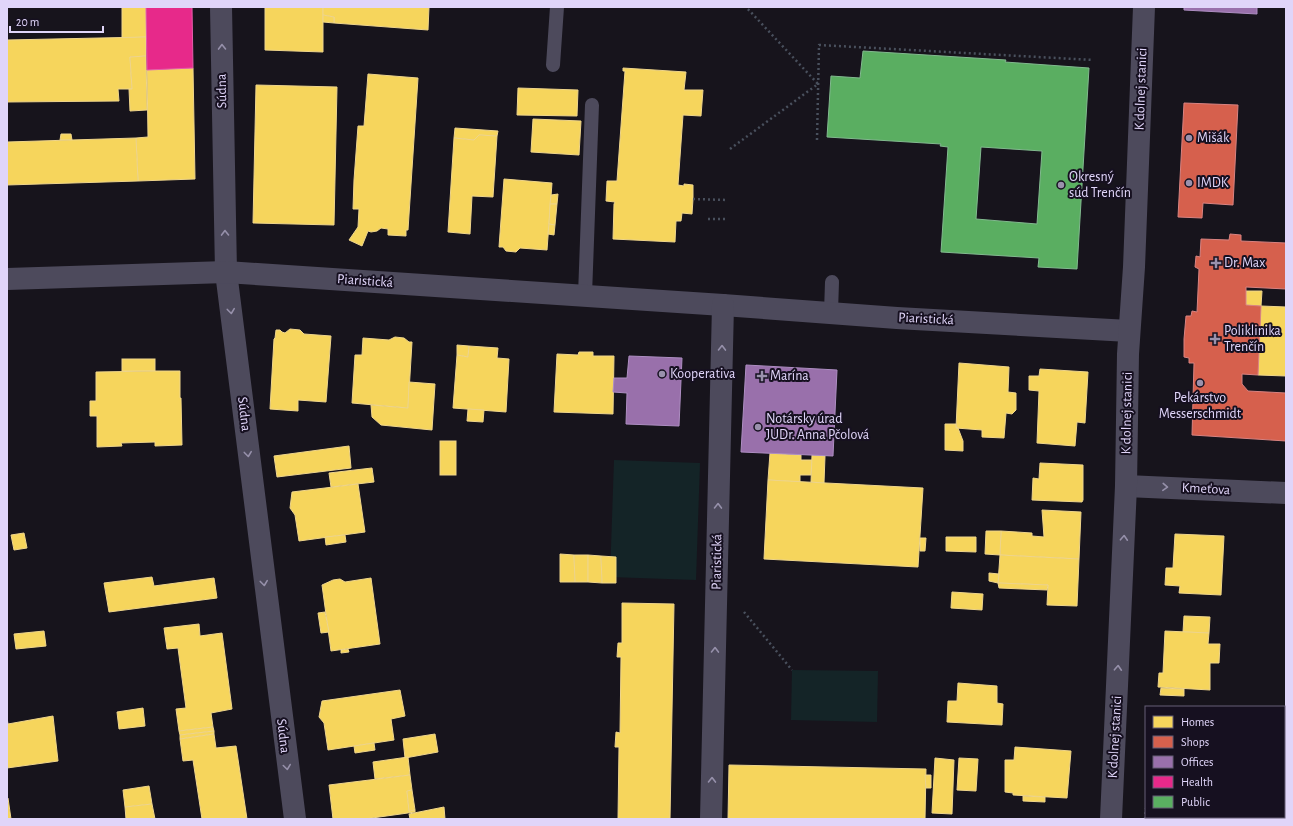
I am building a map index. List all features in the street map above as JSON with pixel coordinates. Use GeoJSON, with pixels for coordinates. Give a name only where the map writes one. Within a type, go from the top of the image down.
{"type":"FeatureCollection","features":[{"type":"Feature","properties":{"kind":"street","name":"Súdna"},"geometry":{"type":"LineString","coordinates":[[221,7],[226,272],[295,819]]}},
{"type":"Feature","properties":{"kind":"street","name":"K dolnej stanici"},"geometry":{"type":"LineString","coordinates":[[1111,819],[1126,486],[1129,331],[1134,259],[1144,7]]}},
{"type":"Feature","properties":{"kind":"street","name":"Piaristická"},"geometry":{"type":"LineString","coordinates":[[7,279],[226,272],[905,318],[1129,331]]}},
{"type":"Feature","properties":{"kind":"street","name":"Piaristická"},"geometry":{"type":"LineString","coordinates":[[711,819],[723,305]]}},
{"type":"Feature","properties":{"kind":"street","name":"Kmeťova"},"geometry":{"type":"LineString","coordinates":[[1126,486],[1286,493]]}},
{"type":"Feature","properties":{"kind":"lane"},"geometry":{"type":"LineString","coordinates":[[553,65],[557,7]]}},
{"type":"Feature","properties":{"kind":"lane"},"geometry":{"type":"LineString","coordinates":[[585,296],[592,105]]}},
{"type":"Feature","properties":{"kind":"lane"},"geometry":{"type":"LineString","coordinates":[[831,312],[832,282]]}},
{"type":"Feature","properties":{"kind":"path"},"geometry":{"type":"LineString","coordinates":[[746,7],[818,84]]}},
{"type":"Feature","properties":{"kind":"path"},"geometry":{"type":"LineString","coordinates":[[817,140],[819,45],[1093,60]]}},
{"type":"Feature","properties":{"kind":"path"},"geometry":{"type":"LineString","coordinates":[[730,149],[818,84]]}},
{"type":"Feature","properties":{"kind":"path"},"geometry":{"type":"LineString","coordinates":[[693,198],[728,200]]}},
{"type":"Feature","properties":{"kind":"path"},"geometry":{"type":"LineString","coordinates":[[708,219],[727,219]]}},
{"type":"Feature","properties":{"kind":"path"},"geometry":{"type":"LineString","coordinates":[[741,608],[792,670]]}},
{"type":"Feature","properties":{"kind":"shaded area"},"geometry":{"type":"Polygon","coordinates":[[[614,460],[700,463],[696,580],[610,577],[614,460]]]}},
{"type":"Feature","properties":{"kind":"shaded area"},"geometry":{"type":"Polygon","coordinates":[[[792,670],[878,671],[877,722],[791,720],[792,670]]]}},
{"type":"Feature","properties":{"kind":"building: Homes"},"geometry":{"type":"Polygon","coordinates":[[[122,7],[146,7],[146,37],[122,38],[122,7]]]}},
{"type":"Feature","properties":{"kind":"building: Homes"},"geometry":{"type":"Polygon","coordinates":[[[265,7],[323,7],[323,52],[265,50],[265,7]]]}},
{"type":"Feature","properties":{"kind":"building: Homes"},"geometry":{"type":"Polygon","coordinates":[[[323,7],[429,7],[428,30],[334,23],[334,17],[323,15],[323,7]]]}},
{"type":"Feature","properties":{"kind":"building: Homes"},"geometry":{"type":"Polygon","coordinates":[[[323,15],[334,17],[334,23],[323,22],[323,15]]]}},
{"type":"Feature","properties":{"kind":"building: Homes"},"geometry":{"type":"Polygon","coordinates":[[[146,37],[146,56],[130,57],[132,89],[118,89],[119,101],[7,102],[7,40],[146,37]]]}},
{"type":"Feature","properties":{"kind":"building: Homes"},"geometry":{"type":"Polygon","coordinates":[[[146,56],[147,110],[130,111],[129,89],[132,89],[130,57],[146,56]]]}},
{"type":"Feature","properties":{"kind":"building: Homes"},"geometry":{"type":"Polygon","coordinates":[[[193,68],[195,179],[138,181],[136,138],[148,137],[147,70],[193,68]]]}},
{"type":"Feature","properties":{"kind":"building: Homes"},"geometry":{"type":"Polygon","coordinates":[[[623,68],[686,72],[684,90],[703,90],[701,116],[683,115],[678,185],[693,185],[693,199],[692,214],[682,213],[681,221],[676,221],[675,242],[613,239],[615,202],[606,201],[607,181],[617,181],[625,71],[623,71],[623,68]]]}},
{"type":"Feature","properties":{"kind":"building: Homes"},"geometry":{"type":"Polygon","coordinates":[[[368,74],[418,78],[408,230],[406,230],[406,236],[388,235],[388,229],[381,228],[377,231],[368,231],[362,246],[349,240],[358,227],[359,209],[353,209],[354,180],[358,126],[364,126],[368,74]]]}},
{"type":"Feature","properties":{"kind":"building: Homes"},"geometry":{"type":"Polygon","coordinates":[[[256,85],[337,87],[334,225],[253,223],[256,85]]]}},
{"type":"Feature","properties":{"kind":"building: Homes"},"geometry":{"type":"Polygon","coordinates":[[[518,88],[578,90],[577,116],[517,115],[518,88]]]}},
{"type":"Feature","properties":{"kind":"building: Homes"},"geometry":{"type":"Polygon","coordinates":[[[533,119],[581,121],[579,155],[531,152],[533,119]]]}},
{"type":"Feature","properties":{"kind":"building: Homes"},"geometry":{"type":"Polygon","coordinates":[[[455,128],[498,131],[497,136],[479,135],[474,140],[454,138],[455,128]]]}},
{"type":"Feature","properties":{"kind":"building: Homes"},"geometry":{"type":"Polygon","coordinates":[[[61,134],[71,134],[72,140],[60,140],[61,134]]]}},
{"type":"Feature","properties":{"kind":"building: Homes"},"geometry":{"type":"Polygon","coordinates":[[[479,135],[497,136],[493,197],[472,196],[470,234],[448,232],[454,138],[474,140],[479,135]]]}},
{"type":"Feature","properties":{"kind":"building: Homes"},"geometry":{"type":"Polygon","coordinates":[[[136,138],[138,181],[7,185],[7,142],[136,138]]]}},
{"type":"Feature","properties":{"kind":"building: Homes"},"geometry":{"type":"Polygon","coordinates":[[[504,179],[552,183],[547,250],[520,248],[516,252],[506,251],[503,247],[499,247],[504,179]]]}},
{"type":"Feature","properties":{"kind":"building: Homes"},"geometry":{"type":"Polygon","coordinates":[[[558,194],[557,204],[550,204],[551,195],[558,194]]]}},
{"type":"Feature","properties":{"kind":"building: Homes"},"geometry":{"type":"Polygon","coordinates":[[[550,204],[557,204],[555,225],[549,224],[550,204]]]}},
{"type":"Feature","properties":{"kind":"building: Homes"},"geometry":{"type":"Polygon","coordinates":[[[549,224],[555,225],[554,235],[548,234],[549,224]]]}},
{"type":"Feature","properties":{"kind":"building: Homes"},"geometry":{"type":"Polygon","coordinates":[[[1246,291],[1262,291],[1261,306],[1246,305],[1246,291]]]}},
{"type":"Feature","properties":{"kind":"building: Homes"},"geometry":{"type":"Polygon","coordinates":[[[1261,306],[1286,307],[1286,376],[1258,375],[1261,306]]]}},
{"type":"Feature","properties":{"kind":"building: Homes"},"geometry":{"type":"Polygon","coordinates":[[[290,329],[300,330],[304,334],[331,336],[326,402],[298,400],[298,411],[270,409],[274,339],[276,330],[280,330],[285,333],[290,329]]]}},
{"type":"Feature","properties":{"kind":"building: Homes"},"geometry":{"type":"Polygon","coordinates":[[[395,337],[404,338],[409,342],[412,342],[408,408],[352,403],[355,355],[362,355],[363,338],[389,340],[395,337]]]}},
{"type":"Feature","properties":{"kind":"building: Homes"},"geometry":{"type":"Polygon","coordinates":[[[457,345],[469,346],[468,357],[457,355],[457,345]]]}},
{"type":"Feature","properties":{"kind":"building: Homes"},"geometry":{"type":"Polygon","coordinates":[[[469,346],[498,348],[497,358],[509,359],[506,412],[453,408],[457,355],[468,357],[469,346]]]}},
{"type":"Feature","properties":{"kind":"building: Homes"},"geometry":{"type":"Polygon","coordinates":[[[579,352],[593,352],[593,356],[614,356],[613,414],[554,412],[557,354],[578,355],[579,352]]]}},
{"type":"Feature","properties":{"kind":"building: Homes"},"geometry":{"type":"Polygon","coordinates":[[[122,359],[155,359],[155,371],[122,371],[122,359]]]}},
{"type":"Feature","properties":{"kind":"building: Homes"},"geometry":{"type":"Polygon","coordinates":[[[959,363],[1009,367],[1008,392],[1016,393],[1016,410],[1012,414],[1006,413],[1004,438],[982,437],[982,430],[956,428],[959,363]]]}},
{"type":"Feature","properties":{"kind":"building: Homes"},"geometry":{"type":"Polygon","coordinates":[[[1040,369],[1088,372],[1085,423],[1077,422],[1075,446],[1037,443],[1039,391],[1029,390],[1029,376],[1039,376],[1040,369]]]}},
{"type":"Feature","properties":{"kind":"building: Homes"},"geometry":{"type":"Polygon","coordinates":[[[180,371],[182,445],[155,446],[155,442],[121,443],[122,446],[97,447],[97,416],[90,416],[90,401],[96,401],[96,372],[180,371]]]}},
{"type":"Feature","properties":{"kind":"building: Homes"},"geometry":{"type":"Polygon","coordinates":[[[409,382],[435,384],[432,430],[381,425],[372,417],[371,405],[408,408],[409,382]]]}},
{"type":"Feature","properties":{"kind":"building: Homes"},"geometry":{"type":"Polygon","coordinates":[[[468,409],[484,410],[483,422],[467,421],[468,409]]]}},
{"type":"Feature","properties":{"kind":"building: Homes"},"geometry":{"type":"Polygon","coordinates":[[[945,424],[956,424],[956,428],[958,428],[963,441],[963,451],[945,450],[945,424]]]}},
{"type":"Feature","properties":{"kind":"building: Homes"},"geometry":{"type":"Polygon","coordinates":[[[440,441],[456,441],[456,475],[440,475],[440,441]]]}},
{"type":"Feature","properties":{"kind":"building: Homes"},"geometry":{"type":"Polygon","coordinates":[[[349,446],[351,468],[277,477],[274,456],[349,446]]]}},
{"type":"Feature","properties":{"kind":"building: Homes"},"geometry":{"type":"Polygon","coordinates":[[[770,453],[801,455],[801,460],[812,460],[811,475],[800,475],[800,482],[768,480],[770,453]]]}},
{"type":"Feature","properties":{"kind":"building: Homes"},"geometry":{"type":"Polygon","coordinates":[[[812,455],[825,456],[824,483],[811,482],[812,455]]]}},
{"type":"Feature","properties":{"kind":"building: Homes"},"geometry":{"type":"Polygon","coordinates":[[[1040,463],[1083,465],[1082,502],[1032,500],[1033,478],[1039,479],[1040,463]]]}},
{"type":"Feature","properties":{"kind":"building: Homes"},"geometry":{"type":"Polygon","coordinates":[[[372,468],[374,482],[331,487],[329,473],[372,468]]]}},
{"type":"Feature","properties":{"kind":"building: Homes"},"geometry":{"type":"Polygon","coordinates":[[[768,480],[923,488],[918,567],[764,559],[768,480]]]}},
{"type":"Feature","properties":{"kind":"building: Homes"},"geometry":{"type":"Polygon","coordinates":[[[358,484],[365,532],[299,541],[295,515],[290,508],[292,492],[358,484]]]}},
{"type":"Feature","properties":{"kind":"building: Homes"},"geometry":{"type":"Polygon","coordinates":[[[1042,510],[1081,512],[1079,559],[1000,555],[1001,531],[1032,533],[1032,536],[1044,537],[1042,510]]]}},
{"type":"Feature","properties":{"kind":"building: Homes"},"geometry":{"type":"Polygon","coordinates":[[[986,531],[1001,531],[1000,555],[985,554],[986,531]]]}},
{"type":"Feature","properties":{"kind":"building: Homes"},"geometry":{"type":"Polygon","coordinates":[[[24,533],[27,548],[14,550],[11,535],[24,533]]]}},
{"type":"Feature","properties":{"kind":"building: Homes"},"geometry":{"type":"Polygon","coordinates":[[[1175,534],[1224,536],[1221,595],[1179,593],[1180,586],[1165,585],[1166,568],[1173,568],[1175,534]]]}},
{"type":"Feature","properties":{"kind":"building: Homes"},"geometry":{"type":"Polygon","coordinates":[[[345,535],[346,542],[326,545],[325,537],[345,535]]]}},
{"type":"Feature","properties":{"kind":"building: Homes"},"geometry":{"type":"Polygon","coordinates":[[[946,537],[976,537],[976,552],[946,551],[946,537]]]}},
{"type":"Feature","properties":{"kind":"building: Homes"},"geometry":{"type":"Polygon","coordinates":[[[920,538],[926,538],[925,551],[920,551],[920,538]]]}},
{"type":"Feature","properties":{"kind":"building: Homes"},"geometry":{"type":"Polygon","coordinates":[[[560,554],[574,555],[575,582],[560,582],[560,554]]]}},
{"type":"Feature","properties":{"kind":"building: Homes"},"geometry":{"type":"Polygon","coordinates":[[[574,555],[588,555],[588,582],[575,582],[574,555]]]}},
{"type":"Feature","properties":{"kind":"building: Homes"},"geometry":{"type":"Polygon","coordinates":[[[588,555],[601,556],[602,583],[588,582],[588,555]]]}},
{"type":"Feature","properties":{"kind":"building: Homes"},"geometry":{"type":"Polygon","coordinates":[[[1000,555],[1079,559],[1077,606],[1047,605],[1048,585],[998,583],[1000,555]]]}},
{"type":"Feature","properties":{"kind":"building: Homes"},"geometry":{"type":"Polygon","coordinates":[[[601,556],[616,557],[616,583],[602,583],[601,556]]]}},
{"type":"Feature","properties":{"kind":"building: Homes"},"geometry":{"type":"Polygon","coordinates":[[[989,573],[999,574],[998,583],[989,581],[989,573]]]}},
{"type":"Feature","properties":{"kind":"building: Homes"},"geometry":{"type":"Polygon","coordinates":[[[152,577],[154,586],[214,578],[217,598],[109,612],[104,583],[152,577]]]}},
{"type":"Feature","properties":{"kind":"building: Homes"},"geometry":{"type":"Polygon","coordinates":[[[371,578],[380,644],[331,651],[322,585],[333,580],[340,579],[345,582],[371,578]]]}},
{"type":"Feature","properties":{"kind":"building: Homes"},"geometry":{"type":"Polygon","coordinates":[[[998,583],[1048,585],[1047,590],[999,588],[998,583]]]}},
{"type":"Feature","properties":{"kind":"building: Homes"},"geometry":{"type":"Polygon","coordinates":[[[952,592],[983,594],[982,610],[951,608],[952,592]]]}},
{"type":"Feature","properties":{"kind":"building: Homes"},"geometry":{"type":"Polygon","coordinates":[[[622,603],[674,604],[670,819],[618,819],[619,747],[615,747],[616,732],[620,733],[621,657],[617,657],[618,643],[622,643],[622,603]]]}},
{"type":"Feature","properties":{"kind":"building: Homes"},"geometry":{"type":"Polygon","coordinates":[[[325,612],[329,632],[321,633],[318,613],[325,612]]]}},
{"type":"Feature","properties":{"kind":"building: Homes"},"geometry":{"type":"Polygon","coordinates":[[[1184,616],[1210,617],[1209,633],[1183,632],[1184,616]]]}},
{"type":"Feature","properties":{"kind":"building: Homes"},"geometry":{"type":"Polygon","coordinates":[[[199,624],[200,636],[222,633],[232,709],[211,713],[213,727],[179,731],[176,709],[186,708],[178,648],[167,649],[164,628],[199,624]]]}},
{"type":"Feature","properties":{"kind":"building: Homes"},"geometry":{"type":"Polygon","coordinates":[[[44,631],[46,646],[16,649],[14,634],[44,631]]]}},
{"type":"Feature","properties":{"kind":"building: Homes"},"geometry":{"type":"Polygon","coordinates":[[[1165,631],[1209,633],[1208,644],[1220,644],[1219,663],[1210,663],[1210,690],[1158,687],[1159,673],[1163,673],[1165,631]]]}},
{"type":"Feature","properties":{"kind":"building: Homes"},"geometry":{"type":"Polygon","coordinates":[[[348,649],[349,652],[341,653],[341,650],[348,649]]]}},
{"type":"Feature","properties":{"kind":"building: Homes"},"geometry":{"type":"Polygon","coordinates":[[[958,683],[997,686],[997,703],[1003,704],[1002,725],[947,722],[948,701],[957,701],[958,683]]]}},
{"type":"Feature","properties":{"kind":"building: Homes"},"geometry":{"type":"Polygon","coordinates":[[[1161,688],[1184,689],[1184,696],[1160,695],[1161,688]]]}},
{"type":"Feature","properties":{"kind":"building: Homes"},"geometry":{"type":"Polygon","coordinates":[[[400,690],[405,716],[391,719],[394,740],[328,750],[324,723],[319,717],[322,701],[400,690]]]}},
{"type":"Feature","properties":{"kind":"building: Homes"},"geometry":{"type":"Polygon","coordinates":[[[143,708],[145,726],[119,729],[117,712],[143,708]]]}},
{"type":"Feature","properties":{"kind":"building: Homes"},"geometry":{"type":"Polygon","coordinates":[[[53,716],[58,761],[7,768],[7,718],[8,724],[53,716]]]}},
{"type":"Feature","properties":{"kind":"building: Homes"},"geometry":{"type":"Polygon","coordinates":[[[213,727],[214,731],[180,735],[179,731],[213,727]]]}},
{"type":"Feature","properties":{"kind":"building: Homes"},"geometry":{"type":"Polygon","coordinates":[[[214,731],[214,734],[180,739],[180,735],[214,731]]]}},
{"type":"Feature","properties":{"kind":"building: Homes"},"geometry":{"type":"Polygon","coordinates":[[[214,734],[216,748],[236,746],[247,819],[202,819],[193,760],[183,761],[180,739],[214,734]]]}},
{"type":"Feature","properties":{"kind":"building: Homes"},"geometry":{"type":"Polygon","coordinates":[[[435,734],[438,752],[405,758],[403,739],[435,734]]]}},
{"type":"Feature","properties":{"kind":"building: Homes"},"geometry":{"type":"Polygon","coordinates":[[[374,743],[375,750],[355,753],[354,746],[374,743]]]}},
{"type":"Feature","properties":{"kind":"building: Homes"},"geometry":{"type":"Polygon","coordinates":[[[1015,747],[1071,751],[1067,798],[1013,795],[1013,793],[1005,792],[1005,760],[1014,760],[1015,747]]]}},
{"type":"Feature","properties":{"kind":"building: Homes"},"geometry":{"type":"Polygon","coordinates":[[[408,757],[410,775],[375,779],[373,762],[408,757]]]}},
{"type":"Feature","properties":{"kind":"building: Homes"},"geometry":{"type":"Polygon","coordinates":[[[935,758],[954,760],[952,814],[932,813],[935,758]]]}},
{"type":"Feature","properties":{"kind":"building: Homes"},"geometry":{"type":"Polygon","coordinates":[[[959,758],[978,759],[976,791],[957,790],[959,758]]]}},
{"type":"Feature","properties":{"kind":"building: Homes"},"geometry":{"type":"Polygon","coordinates":[[[729,765],[926,769],[925,819],[728,819],[729,765]]]}},
{"type":"Feature","properties":{"kind":"building: Homes"},"geometry":{"type":"Polygon","coordinates":[[[410,775],[412,790],[407,791],[409,811],[415,810],[415,812],[365,819],[333,819],[329,785],[410,775]]]}},
{"type":"Feature","properties":{"kind":"building: Homes"},"geometry":{"type":"Polygon","coordinates":[[[925,775],[931,775],[931,788],[926,788],[925,775]]]}},
{"type":"Feature","properties":{"kind":"building: Homes"},"geometry":{"type":"Polygon","coordinates":[[[149,786],[152,804],[125,807],[123,790],[149,786]]]}},
{"type":"Feature","properties":{"kind":"building: Homes"},"geometry":{"type":"Polygon","coordinates":[[[412,790],[415,810],[409,811],[407,791],[412,790]]]}},
{"type":"Feature","properties":{"kind":"building: Homes"},"geometry":{"type":"Polygon","coordinates":[[[1023,796],[1045,797],[1045,802],[1023,801],[1023,796]]]}},
{"type":"Feature","properties":{"kind":"building: Homes"},"geometry":{"type":"Polygon","coordinates":[[[8,798],[11,819],[7,819],[8,798]]]}},
{"type":"Feature","properties":{"kind":"building: Homes"},"geometry":{"type":"Polygon","coordinates":[[[152,804],[155,819],[126,819],[125,807],[152,804]]]}},
{"type":"Feature","properties":{"kind":"building: Homes"},"geometry":{"type":"Polygon","coordinates":[[[444,807],[445,819],[410,819],[409,814],[444,807]]]}},
{"type":"Feature","properties":{"kind":"building: Shops"},"geometry":{"type":"Polygon","coordinates":[[[1184,103],[1238,105],[1233,205],[1203,203],[1202,218],[1178,217],[1184,103]]]}},
{"type":"Feature","properties":{"kind":"building: Shops"},"geometry":{"type":"Polygon","coordinates":[[[1230,234],[1241,235],[1241,241],[1286,243],[1286,289],[1246,287],[1246,305],[1261,306],[1258,375],[1242,374],[1242,384],[1248,391],[1286,393],[1286,441],[1192,435],[1194,363],[1189,363],[1189,358],[1184,357],[1184,339],[1186,316],[1191,316],[1192,311],[1197,312],[1199,269],[1195,267],[1196,256],[1200,257],[1201,239],[1229,240],[1230,234]]]}},
{"type":"Feature","properties":{"kind":"building: Offices"},"geometry":{"type":"Polygon","coordinates":[[[1184,7],[1257,7],[1257,14],[1184,10],[1184,7]]]}},
{"type":"Feature","properties":{"kind":"building: Offices"},"geometry":{"type":"Polygon","coordinates":[[[629,356],[682,358],[679,426],[626,424],[627,393],[613,392],[614,378],[627,378],[629,356]]]}},
{"type":"Feature","properties":{"kind":"building: Offices"},"geometry":{"type":"Polygon","coordinates":[[[746,365],[837,370],[833,456],[741,452],[746,365]]]}},
{"type":"Feature","properties":{"kind":"building: Health"},"geometry":{"type":"Polygon","coordinates":[[[146,7],[192,7],[193,68],[147,70],[146,7]]]}},
{"type":"Feature","properties":{"kind":"building: Public","name":"Okresný súd Trenčín"},"geometry":{"type":"Polygon","coordinates":[[[863,51],[1006,60],[1005,62],[1089,68],[1077,269],[1038,267],[1039,258],[941,252],[948,147],[940,146],[941,144],[827,137],[831,76],[860,78],[863,51]],[[981,147],[976,219],[1037,224],[1042,151],[981,147]]]}},
{"type":"Feature","properties":{"kind":"place","name":"Mišák"},"geometry":{"type":"Point","coordinates":[1189,138]}},
{"type":"Feature","properties":{"kind":"place","name":"IMDK"},"geometry":{"type":"Point","coordinates":[1189,183]}},
{"type":"Feature","properties":{"kind":"place","name":"Okresný súd Trenčín"},"geometry":{"type":"Point","coordinates":[1061,185]}},
{"type":"Feature","properties":{"kind":"place","name":"Dr. Max"},"geometry":{"type":"Point","coordinates":[1216,263]}},
{"type":"Feature","properties":{"kind":"place","name":"Poliklinika Trenčín"},"geometry":{"type":"Point","coordinates":[1215,339]}},
{"type":"Feature","properties":{"kind":"place","name":"Kooperativa"},"geometry":{"type":"Point","coordinates":[662,374]}},
{"type":"Feature","properties":{"kind":"place","name":"Marína"},"geometry":{"type":"Point","coordinates":[762,376]}},
{"type":"Feature","properties":{"kind":"place","name":"Pekárstvo Messerschmidt"},"geometry":{"type":"Point","coordinates":[1200,383]}},
{"type":"Feature","properties":{"kind":"place","name":"Notársky úrad JUDr. Anna Pčolová"},"geometry":{"type":"Point","coordinates":[758,427]}}]}
